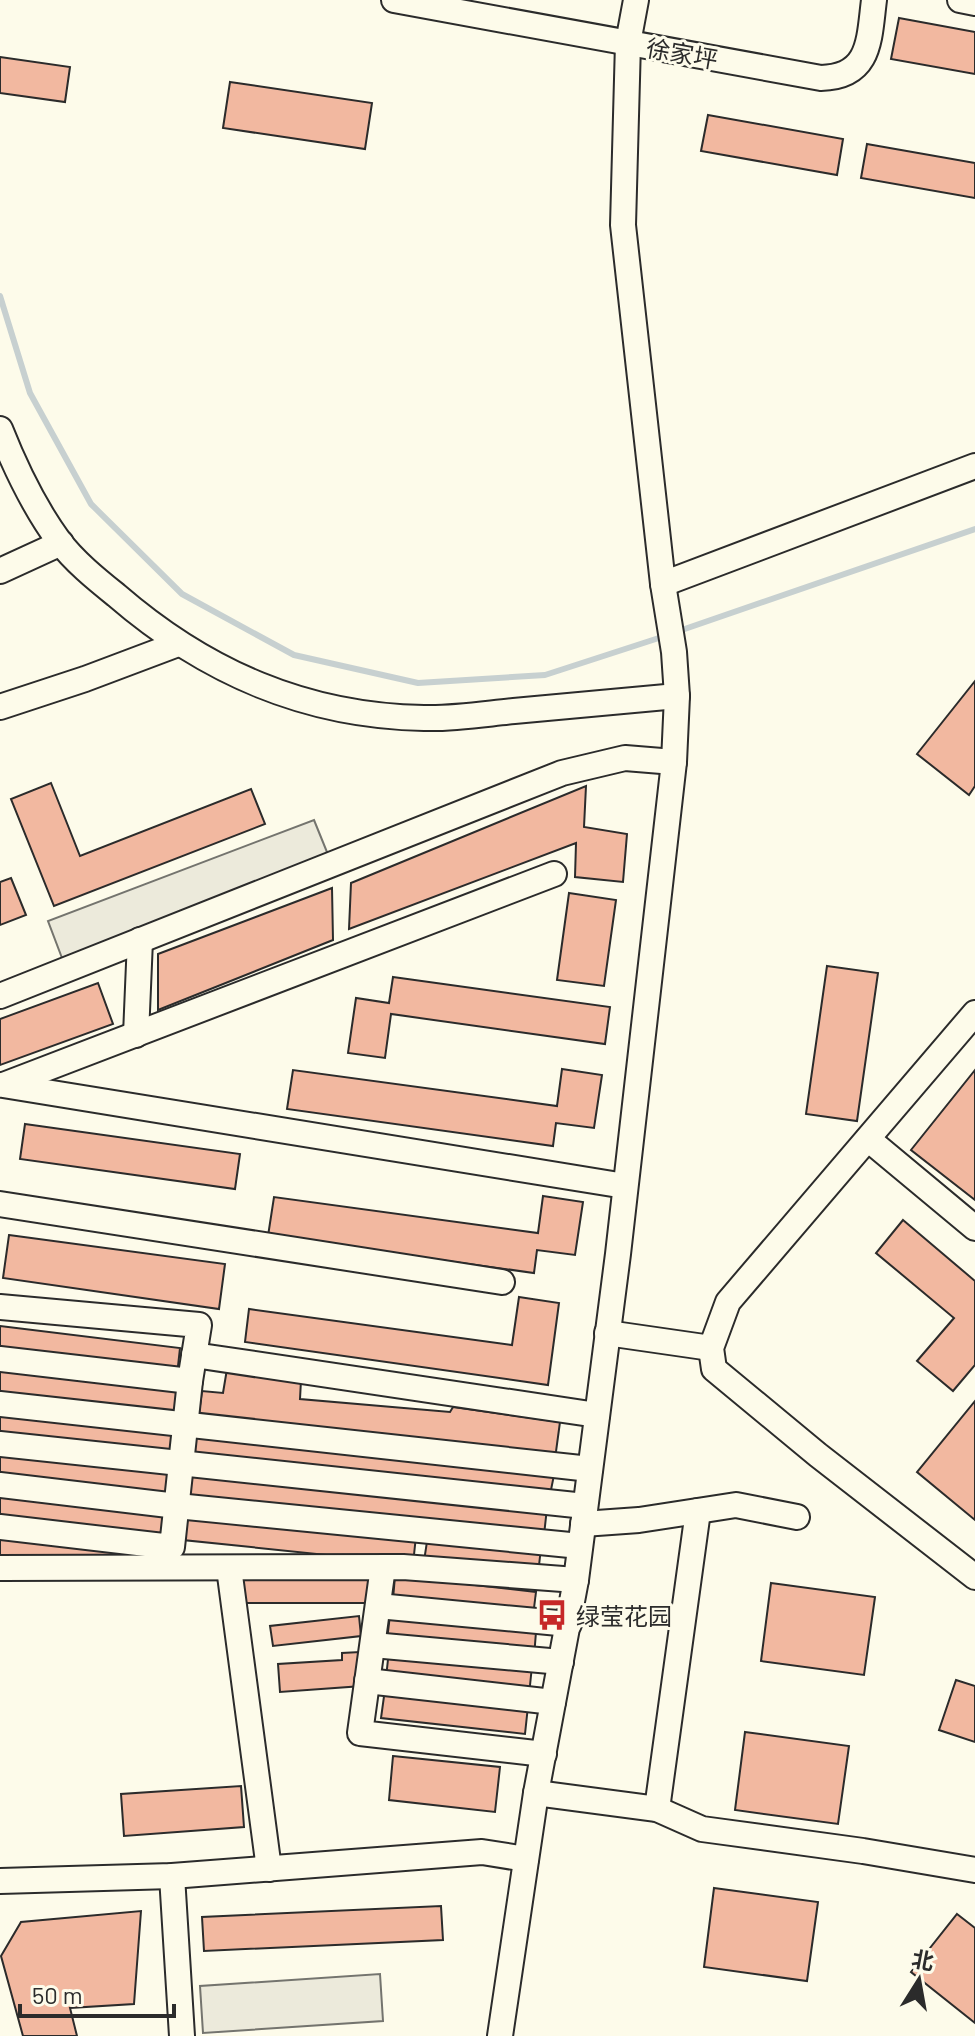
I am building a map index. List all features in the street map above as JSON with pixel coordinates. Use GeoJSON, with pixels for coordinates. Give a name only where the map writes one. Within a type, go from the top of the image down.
{"type":"FeatureCollection","features":[{"type":"Feature","properties":{"kind":"street","name":"徐家坪"},"geometry":{"type":"LineString","coordinates":[[394,0],[437,4],[821,78],[847,74],[858,66],[869,42],[874,0]]}},
{"type":"Feature","properties":{"kind":"street"},"geometry":{"type":"LineString","coordinates":[[500,2036],[536,1793],[576,1580],[674,762],[677,696],[674,652],[623,225],[628,43],[636,0]]}},
{"type":"Feature","properties":{"kind":"street"},"geometry":{"type":"LineString","coordinates":[[960,0],[975,3]]}},
{"type":"Feature","properties":{"kind":"street"},"geometry":{"type":"LineString","coordinates":[[0,429],[41,514],[61,543],[89,572],[178,644],[232,674],[278,693],[326,706],[387,716],[425,718],[677,696]]}},
{"type":"Feature","properties":{"kind":"street"},"geometry":{"type":"LineString","coordinates":[[665,596],[975,466]]}},
{"type":"Feature","properties":{"kind":"street"},"geometry":{"type":"LineString","coordinates":[[0,571],[61,543]]}},
{"type":"Feature","properties":{"kind":"street"},"geometry":{"type":"LineString","coordinates":[[0,707],[178,644]]}},
{"type":"Feature","properties":{"kind":"street"},"geometry":{"type":"LineString","coordinates":[[0,996],[562,773],[625,758],[674,762]]}},
{"type":"Feature","properties":{"kind":"street"},"geometry":{"type":"LineString","coordinates":[[2,1086],[554,874]]}},
{"type":"Feature","properties":{"kind":"street"},"geometry":{"type":"LineString","coordinates":[[136,1035],[140,940]]}},
{"type":"Feature","properties":{"kind":"street"},"geometry":{"type":"LineString","coordinates":[[975,1013],[728,1302],[711,1348],[714,1369],[818,1455],[975,1577]]}},
{"type":"Feature","properties":{"kind":"street"},"geometry":{"type":"LineString","coordinates":[[2,1086],[625,1186]]}},
{"type":"Feature","properties":{"kind":"street"},"geometry":{"type":"LineString","coordinates":[[868,1139],[975,1228]]}},
{"type":"Feature","properties":{"kind":"street"},"geometry":{"type":"LineString","coordinates":[[0,1204],[502,1282]]}},
{"type":"Feature","properties":{"kind":"street"},"geometry":{"type":"LineString","coordinates":[[0,1307],[199,1325],[172,1547],[0,1527]]}},
{"type":"Feature","properties":{"kind":"street"},"geometry":{"type":"LineString","coordinates":[[607,1333],[711,1348]]}},
{"type":"Feature","properties":{"kind":"street"},"geometry":{"type":"LineString","coordinates":[[194,1355],[597,1415]]}},
{"type":"Feature","properties":{"kind":"street"},"geometry":{"type":"LineString","coordinates":[[0,1359],[190,1381]]}},
{"type":"Feature","properties":{"kind":"street"},"geometry":{"type":"LineString","coordinates":[[0,1404],[590,1469]]}},
{"type":"Feature","properties":{"kind":"street"},"geometry":{"type":"LineString","coordinates":[[0,1444],[181,1465],[583,1525]]}},
{"type":"Feature","properties":{"kind":"street"},"geometry":{"type":"LineString","coordinates":[[0,1485],[423,1530],[583,1525],[736,1505],[797,1517]]}},
{"type":"Feature","properties":{"kind":"street"},"geometry":{"type":"LineString","coordinates":[[657,1809],[698,1511]]}},
{"type":"Feature","properties":{"kind":"street"},"geometry":{"type":"LineString","coordinates":[[419,1568],[423,1530]]}},
{"type":"Feature","properties":{"kind":"street"},"geometry":{"type":"LineString","coordinates":[[0,1568],[383,1567],[576,1580]]}},
{"type":"Feature","properties":{"kind":"street"},"geometry":{"type":"LineString","coordinates":[[383,1567],[360,1733],[544,1754]]}},
{"type":"Feature","properties":{"kind":"street"},"geometry":{"type":"LineString","coordinates":[[229,1568],[269,1869]]}},
{"type":"Feature","properties":{"kind":"street"},"geometry":{"type":"LineString","coordinates":[[378,1606],[569,1624]]}},
{"type":"Feature","properties":{"kind":"street"},"geometry":{"type":"LineString","coordinates":[[373,1645],[561,1662]]}},
{"type":"Feature","properties":{"kind":"street"},"geometry":{"type":"LineString","coordinates":[[367,1681],[553,1702]]}},
{"type":"Feature","properties":{"kind":"street"},"geometry":{"type":"LineString","coordinates":[[536,1793],[657,1809],[702,1829],[975,1870]]}},
{"type":"Feature","properties":{"kind":"street"},"geometry":{"type":"LineString","coordinates":[[0,1881],[172,1876],[482,1852],[526,1859]]}},
{"type":"Feature","properties":{"kind":"street"},"geometry":{"type":"LineString","coordinates":[[172,1876],[182,2036]]}},
{"type":"Feature","properties":{"kind":"shaded area"},"geometry":{"type":"Polygon","coordinates":[[[314,820],[329,857],[62,958],[48,921],[314,820]]]}},
{"type":"Feature","properties":{"kind":"shaded area"},"geometry":{"type":"Polygon","coordinates":[[[380,1974],[383,2021],[203,2033],[200,1986],[380,1974]]]}},
{"type":"Feature","properties":{"kind":"building"},"geometry":{"type":"Polygon","coordinates":[[[899,18],[975,32],[975,74],[891,59],[899,18]]]}},
{"type":"Feature","properties":{"kind":"building"},"geometry":{"type":"Polygon","coordinates":[[[0,57],[70,67],[65,102],[0,93],[0,57]]]}},
{"type":"Feature","properties":{"kind":"building"},"geometry":{"type":"Polygon","coordinates":[[[230,82],[372,103],[365,149],[223,128],[230,82]]]}},
{"type":"Feature","properties":{"kind":"building"},"geometry":{"type":"Polygon","coordinates":[[[708,115],[843,139],[837,175],[701,151],[708,115]]]}},
{"type":"Feature","properties":{"kind":"building"},"geometry":{"type":"Polygon","coordinates":[[[867,144],[975,163],[975,198],[861,178],[867,144]]]}},
{"type":"Feature","properties":{"kind":"building"},"geometry":{"type":"Polygon","coordinates":[[[975,681],[975,786],[969,795],[917,754],[975,681]]]}},
{"type":"Feature","properties":{"kind":"building"},"geometry":{"type":"Polygon","coordinates":[[[51,783],[80,856],[251,789],[265,824],[54,906],[11,799],[51,783]]]}},
{"type":"Feature","properties":{"kind":"building"},"geometry":{"type":"Polygon","coordinates":[[[586,786],[584,827],[627,834],[623,882],[575,877],[576,843],[349,929],[351,883],[586,786]]]}},
{"type":"Feature","properties":{"kind":"building"},"geometry":{"type":"Polygon","coordinates":[[[11,878],[26,915],[0,925],[0,882],[11,878]]]}},
{"type":"Feature","properties":{"kind":"building"},"geometry":{"type":"Polygon","coordinates":[[[332,888],[333,940],[158,1010],[158,954],[332,888]]]}},
{"type":"Feature","properties":{"kind":"building"},"geometry":{"type":"Polygon","coordinates":[[[569,893],[616,900],[604,986],[557,980],[569,893]]]}},
{"type":"Feature","properties":{"kind":"building"},"geometry":{"type":"Polygon","coordinates":[[[827,966],[878,973],[857,1121],[806,1114],[827,966]]]}},
{"type":"Feature","properties":{"kind":"building"},"geometry":{"type":"Polygon","coordinates":[[[393,977],[610,1007],[605,1044],[391,1014],[385,1058],[348,1053],[356,998],[389,1003],[393,977]]]}},
{"type":"Feature","properties":{"kind":"building"},"geometry":{"type":"Polygon","coordinates":[[[98,983],[113,1024],[0,1065],[0,1019],[98,983]]]}},
{"type":"Feature","properties":{"kind":"building"},"geometry":{"type":"Polygon","coordinates":[[[562,1069],[602,1075],[594,1128],[556,1123],[553,1146],[287,1109],[293,1070],[557,1106],[562,1069]]]}},
{"type":"Feature","properties":{"kind":"building"},"geometry":{"type":"Polygon","coordinates":[[[975,1070],[975,1200],[911,1150],[975,1070]]]}},
{"type":"Feature","properties":{"kind":"building"},"geometry":{"type":"Polygon","coordinates":[[[25,1124],[240,1154],[235,1189],[20,1159],[25,1124]]]}},
{"type":"Feature","properties":{"kind":"building"},"geometry":{"type":"Polygon","coordinates":[[[543,1196],[583,1202],[575,1255],[537,1250],[534,1273],[268,1236],[274,1197],[538,1233],[543,1196]]]}},
{"type":"Feature","properties":{"kind":"building"},"geometry":{"type":"Polygon","coordinates":[[[903,1220],[975,1281],[975,1365],[953,1391],[917,1361],[954,1318],[876,1253],[903,1220]]]}},
{"type":"Feature","properties":{"kind":"building"},"geometry":{"type":"Polygon","coordinates":[[[9,1235],[225,1264],[219,1309],[3,1278],[9,1235]]]}},
{"type":"Feature","properties":{"kind":"building"},"geometry":{"type":"Polygon","coordinates":[[[519,1297],[559,1303],[548,1385],[245,1342],[249,1309],[512,1345],[519,1297]]]}},
{"type":"Feature","properties":{"kind":"building"},"geometry":{"type":"Polygon","coordinates":[[[0,1326],[180,1348],[177,1375],[0,1353],[0,1326]]]}},
{"type":"Feature","properties":{"kind":"building"},"geometry":{"type":"Polygon","coordinates":[[[0,1367],[182,1389],[179,1415],[0,1394],[0,1367]]]}},
{"type":"Feature","properties":{"kind":"building"},"geometry":{"type":"Polygon","coordinates":[[[227,1369],[301,1380],[300,1399],[450,1412],[453,1407],[560,1422],[555,1459],[198,1420],[202,1391],[223,1393],[227,1369]]]}},
{"type":"Feature","properties":{"kind":"building"},"geometry":{"type":"Polygon","coordinates":[[[975,1401],[975,1520],[917,1472],[975,1401]]]}},
{"type":"Feature","properties":{"kind":"building"},"geometry":{"type":"Polygon","coordinates":[[[0,1411],[177,1432],[174,1459],[0,1438],[0,1411]]]}},
{"type":"Feature","properties":{"kind":"building"},"geometry":{"type":"Polygon","coordinates":[[[194,1431],[555,1470],[550,1495],[189,1458],[194,1431]]]}},
{"type":"Feature","properties":{"kind":"building"},"geometry":{"type":"Polygon","coordinates":[[[0,1451],[171,1472],[168,1498],[0,1478],[0,1451]]]}},
{"type":"Feature","properties":{"kind":"building"},"geometry":{"type":"Polygon","coordinates":[[[189,1471],[547,1508],[544,1535],[187,1499],[189,1471]]]}},
{"type":"Feature","properties":{"kind":"building"},"geometry":{"type":"Polygon","coordinates":[[[0,1492],[167,1512],[164,1539],[0,1519],[0,1492]]]}},
{"type":"Feature","properties":{"kind":"building"},"geometry":{"type":"Polygon","coordinates":[[[186,1513],[416,1536],[413,1564],[183,1540],[186,1513]]]}},
{"type":"Feature","properties":{"kind":"building"},"geometry":{"type":"Polygon","coordinates":[[[0,1532],[179,1553],[176,1563],[0,1558],[0,1532]]]}},
{"type":"Feature","properties":{"kind":"building"},"geometry":{"type":"Polygon","coordinates":[[[428,1535],[541,1548],[538,1574],[424,1561],[428,1535]]]}},
{"type":"Feature","properties":{"kind":"building"},"geometry":{"type":"Polygon","coordinates":[[[395,1576],[536,1592],[533,1616],[393,1599],[395,1576]]]}},
{"type":"Feature","properties":{"kind":"building"},"geometry":{"type":"Polygon","coordinates":[[[243,1580],[369,1580],[369,1603],[243,1603],[243,1580]]]}},
{"type":"Feature","properties":{"kind":"building"},"geometry":{"type":"Polygon","coordinates":[[[771,1583],[875,1597],[864,1675],[761,1661],[771,1583]]]}},
{"type":"Feature","properties":{"kind":"building"},"geometry":{"type":"Polygon","coordinates":[[[390,1615],[536,1632],[534,1657],[387,1640],[390,1615]]]}},
{"type":"Feature","properties":{"kind":"building"},"geometry":{"type":"Polygon","coordinates":[[[359,1616],[361,1636],[273,1646],[270,1626],[359,1616]]]}},
{"type":"Feature","properties":{"kind":"building"},"geometry":{"type":"Polygon","coordinates":[[[389,1650],[532,1666],[529,1695],[386,1678],[389,1650]]]}},
{"type":"Feature","properties":{"kind":"building"},"geometry":{"type":"Polygon","coordinates":[[[360,1652],[362,1686],[280,1692],[278,1664],[342,1660],[342,1653],[360,1652]]]}},
{"type":"Feature","properties":{"kind":"building"},"geometry":{"type":"Polygon","coordinates":[[[956,1680],[975,1686],[975,1742],[939,1730],[956,1680]]]}},
{"type":"Feature","properties":{"kind":"building"},"geometry":{"type":"Polygon","coordinates":[[[385,1689],[528,1706],[525,1734],[381,1718],[385,1689]]]}},
{"type":"Feature","properties":{"kind":"building"},"geometry":{"type":"Polygon","coordinates":[[[745,1732],[849,1746],[838,1824],[735,1810],[745,1732]]]}},
{"type":"Feature","properties":{"kind":"building"},"geometry":{"type":"Polygon","coordinates":[[[393,1756],[500,1767],[495,1812],[389,1800],[393,1756]]]}},
{"type":"Feature","properties":{"kind":"building"},"geometry":{"type":"Polygon","coordinates":[[[241,1786],[244,1827],[124,1836],[121,1794],[241,1786]]]}},
{"type":"Feature","properties":{"kind":"building"},"geometry":{"type":"Polygon","coordinates":[[[714,1888],[818,1902],[807,1981],[704,1967],[714,1888]]]}},
{"type":"Feature","properties":{"kind":"building"},"geometry":{"type":"Polygon","coordinates":[[[441,1906],[443,1940],[204,1951],[202,1917],[441,1906]]]}},
{"type":"Feature","properties":{"kind":"building"},"geometry":{"type":"Polygon","coordinates":[[[141,1911],[134,2004],[70,2008],[77,2036],[23,2036],[1,1956],[21,1922],[141,1911]]]}},
{"type":"Feature","properties":{"kind":"building"},"geometry":{"type":"Polygon","coordinates":[[[957,1914],[975,1928],[975,2023],[911,1972],[957,1914]]]}},
{"type":"Feature","properties":{"kind":"waterway"},"geometry":{"type":"LineString","coordinates":[[0,296],[30,393],[91,504],[182,594],[294,655],[418,683],[545,675],[665,636]]}},
{"type":"Feature","properties":{"kind":"waterway"},"geometry":{"type":"LineString","coordinates":[[676,632],[975,529]]}},
{"type":"Feature","properties":{"kind":"place","name":"绿莹花园"},"geometry":{"type":"Point","coordinates":[552,1615]}}]}
